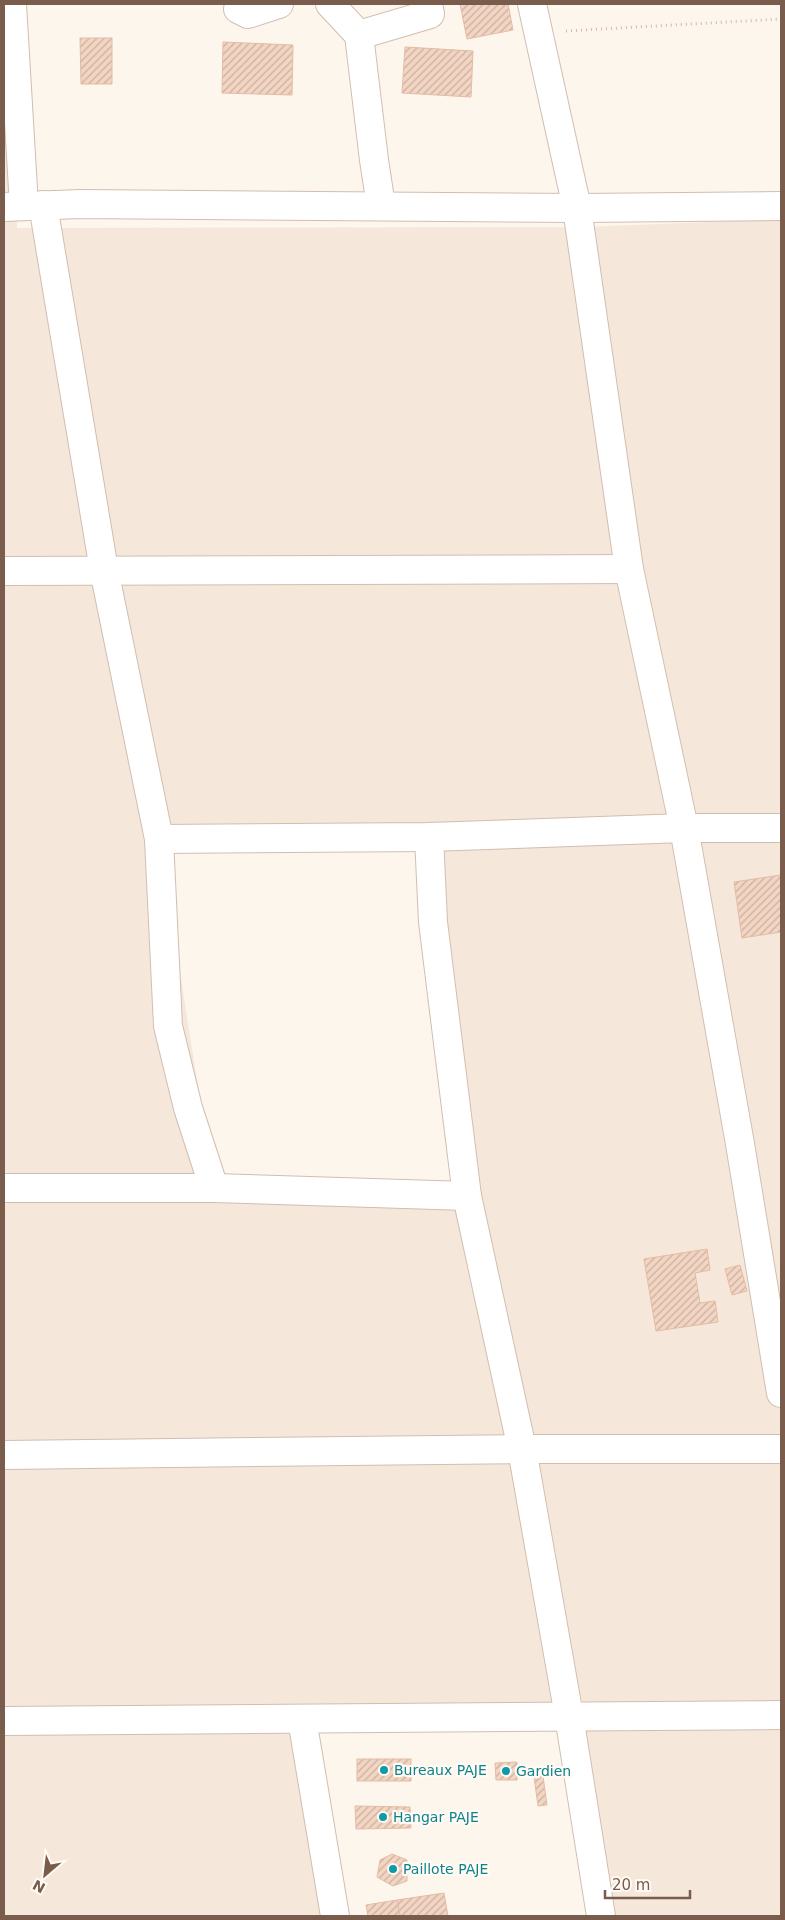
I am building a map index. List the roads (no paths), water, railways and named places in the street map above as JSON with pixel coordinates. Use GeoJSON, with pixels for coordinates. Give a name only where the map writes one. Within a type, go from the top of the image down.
{"type":"FeatureCollection","features":[{"type":"Feature","properties":{"kind":"street"},"geometry":{"type":"LineString","coordinates":[[12,4],[23,206],[104,570],[159,839],[168,1026],[188,1108],[214,1188]]}},
{"type":"Feature","properties":{"kind":"street"},"geometry":{"type":"LineString","coordinates":[[240,4],[238,9],[248,14],[279,4]]}},
{"type":"Feature","properties":{"kind":"street"},"geometry":{"type":"LineString","coordinates":[[330,4],[359,35],[374,160],[382,206]]}},
{"type":"Feature","properties":{"kind":"street"},"geometry":{"type":"LineString","coordinates":[[359,35],[430,14],[428,4]]}},
{"type":"Feature","properties":{"kind":"street"},"geometry":{"type":"LineString","coordinates":[[532,4],[577,208],[629,569],[684,828],[740,1144],[781,1393]]}},
{"type":"Feature","properties":{"kind":"street"},"geometry":{"type":"LineString","coordinates":[[23,206],[80,204],[577,208],[781,206]]}},
{"type":"Feature","properties":{"kind":"street"},"geometry":{"type":"LineString","coordinates":[[4,571],[629,569]]}},
{"type":"Feature","properties":{"kind":"street"},"geometry":{"type":"LineString","coordinates":[[159,839],[429,837],[684,828],[781,828]]}},
{"type":"Feature","properties":{"kind":"street"},"geometry":{"type":"LineString","coordinates":[[429,837],[433,922],[467,1196],[522,1449],[569,1716],[601,1916]]}},
{"type":"Feature","properties":{"kind":"street"},"geometry":{"type":"LineString","coordinates":[[4,1188],[214,1188],[467,1196]]}},
{"type":"Feature","properties":{"kind":"street"},"geometry":{"type":"LineString","coordinates":[[4,1455],[522,1449],[781,1449]]}},
{"type":"Feature","properties":{"kind":"street"},"geometry":{"type":"LineString","coordinates":[[4,1721],[781,1715]]}},
{"type":"Feature","properties":{"kind":"street"},"geometry":{"type":"LineString","coordinates":[[302,1719],[335,1916]]}},
{"type":"Feature","properties":{"kind":"place","name":"Bureaux PAJE"},"geometry":{"type":"Point","coordinates":[384,1770]}},
{"type":"Feature","properties":{"kind":"place","name":"Gardien"},"geometry":{"type":"Point","coordinates":[506,1771]}},
{"type":"Feature","properties":{"kind":"place","name":"Hangar PAJE"},"geometry":{"type":"Point","coordinates":[383,1817]}},
{"type":"Feature","properties":{"kind":"place","name":"Paillote PAJE"},"geometry":{"type":"Point","coordinates":[393,1869]}}]}
